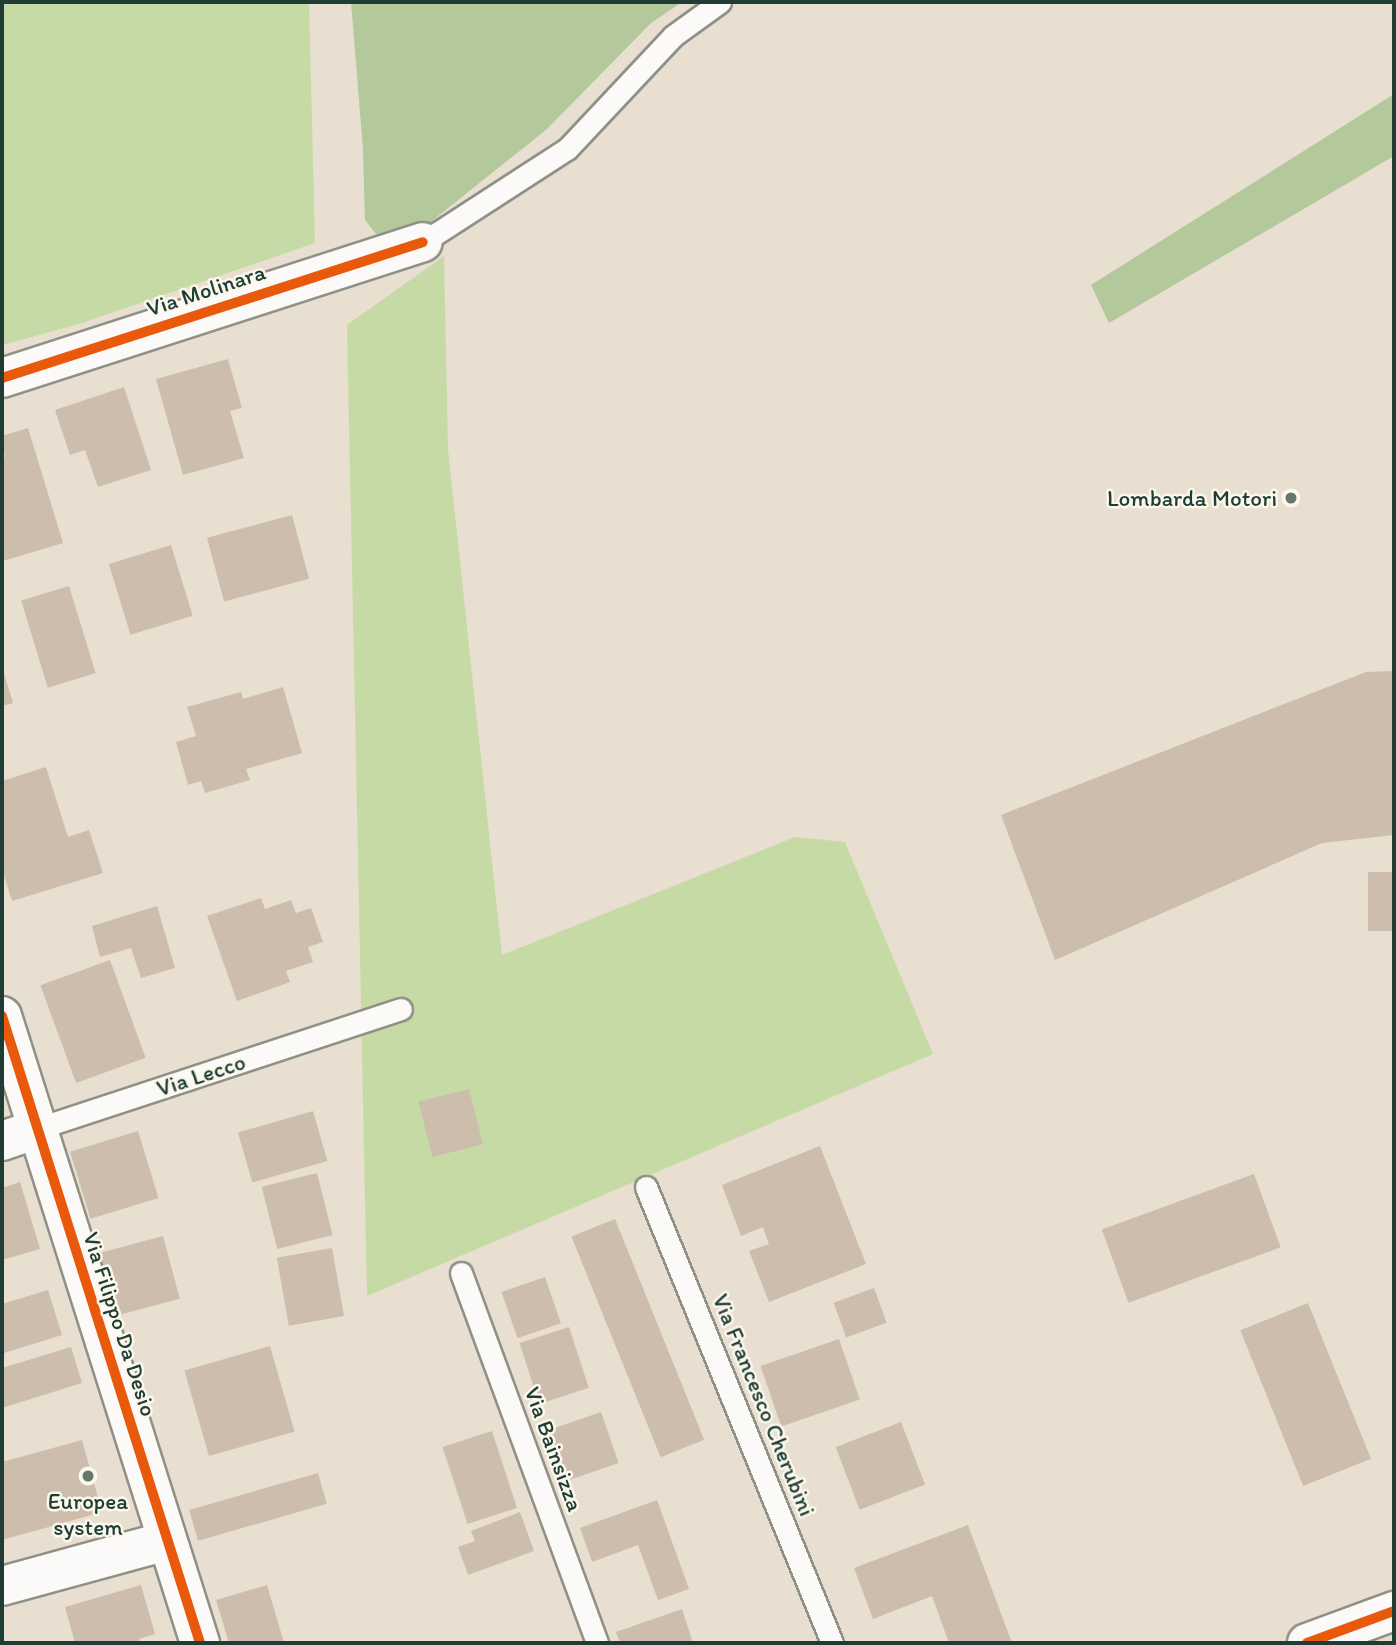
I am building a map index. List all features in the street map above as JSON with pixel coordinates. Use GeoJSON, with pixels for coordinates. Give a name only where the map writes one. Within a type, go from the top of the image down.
{"type":"FeatureCollection","features":[{"type":"Feature","properties":{"kind":"street","name":"Via Molinara"},"geometry":{"type":"LineString","coordinates":[[2,378],[424,242]]}},
{"type":"Feature","properties":{"kind":"street","name":"Via Filippo Da Desio"},"geometry":{"type":"LineString","coordinates":[[2,1016],[19,1135],[166,1541],[200,1643]]}},
{"type":"Feature","properties":{"kind":"street"},"geometry":{"type":"LineString","coordinates":[[2,1587],[166,1541]]}},
{"type":"Feature","properties":{"kind":"street"},"geometry":{"type":"LineString","coordinates":[[1307,1643],[1394,1611]]}},
{"type":"Feature","properties":{"kind":"lane","name":"Via Molinara"},"geometry":{"type":"LineString","coordinates":[[424,242],[567,149],[673,36],[720,2]]}},
{"type":"Feature","properties":{"kind":"lane","name":"Via Lecco"},"geometry":{"type":"LineString","coordinates":[[19,1135],[401,1009]]}},
{"type":"Feature","properties":{"kind":"lane","name":"Via Francesco Cherubini"},"geometry":{"type":"LineString","coordinates":[[646,1187],[832,1643]]}},
{"type":"Feature","properties":{"kind":"lane","name":"Via Bainsizza"},"geometry":{"type":"LineString","coordinates":[[461,1273],[597,1643]]}},
{"type":"Feature","properties":{"kind":"green space"},"geometry":{"type":"Polygon","coordinates":[[[2,2],[309,2],[315,243],[79,324],[2,345],[2,2]]]}},
{"type":"Feature","properties":{"kind":"green space"},"geometry":{"type":"Polygon","coordinates":[[[351,2],[682,2],[651,23],[547,129],[422,229],[376,234],[365,220],[363,149],[351,2]]]}},
{"type":"Feature","properties":{"kind":"green space"},"geometry":{"type":"Polygon","coordinates":[[[1394,94],[1394,156],[1109,323],[1091,285],[1394,94]]]}},
{"type":"Feature","properties":{"kind":"green space"},"geometry":{"type":"Polygon","coordinates":[[[444,256],[448,449],[502,955],[795,837],[845,842],[933,1054],[367,1296],[347,325],[444,256]]]}},
{"type":"Feature","properties":{"kind":"building"},"geometry":{"type":"Polygon","coordinates":[[[228,359],[242,408],[230,411],[244,458],[183,475],[156,379],[228,359]]]}},
{"type":"Feature","properties":{"kind":"building"},"geometry":{"type":"Polygon","coordinates":[[[124,387],[151,470],[98,487],[85,450],[70,455],[55,410],[124,387]]]}},
{"type":"Feature","properties":{"kind":"building"},"geometry":{"type":"Polygon","coordinates":[[[28,428],[63,543],[3,561],[2,458],[5,457],[2,436],[28,428]]]}},
{"type":"Feature","properties":{"kind":"building"},"geometry":{"type":"Polygon","coordinates":[[[292,515],[309,579],[224,602],[207,538],[292,515]]]}},
{"type":"Feature","properties":{"kind":"building"},"geometry":{"type":"Polygon","coordinates":[[[171,545],[193,616],[130,635],[109,564],[171,545]]]}},
{"type":"Feature","properties":{"kind":"building"},"geometry":{"type":"Polygon","coordinates":[[[69,586],[96,673],[48,688],[21,601],[69,586]]]}},
{"type":"Feature","properties":{"kind":"building"},"geometry":{"type":"Polygon","coordinates":[[[2,667],[13,703],[2,706],[2,667]]]}},
{"type":"Feature","properties":{"kind":"building"},"geometry":{"type":"Polygon","coordinates":[[[1394,671],[1394,835],[1322,843],[1055,960],[1001,815],[1366,672],[1394,671]]]}},
{"type":"Feature","properties":{"kind":"building"},"geometry":{"type":"Polygon","coordinates":[[[283,687],[302,753],[246,769],[250,780],[205,793],[201,781],[188,785],[176,742],[196,736],[187,707],[241,692],[243,699],[283,687]]]}},
{"type":"Feature","properties":{"kind":"building"},"geometry":{"type":"Polygon","coordinates":[[[46,767],[68,837],[89,830],[103,873],[12,901],[2,869],[2,781],[46,767]]]}},
{"type":"Feature","properties":{"kind":"building"},"geometry":{"type":"Polygon","coordinates":[[[1368,872],[1394,872],[1394,931],[1368,931],[1368,872]]]}},
{"type":"Feature","properties":{"kind":"building"},"geometry":{"type":"Polygon","coordinates":[[[261,898],[265,909],[291,900],[296,913],[311,908],[323,942],[308,947],[313,962],[286,971],[290,982],[237,1001],[207,916],[261,898]]]}},
{"type":"Feature","properties":{"kind":"building"},"geometry":{"type":"Polygon","coordinates":[[[157,906],[175,968],[141,978],[131,948],[100,957],[92,926],[157,906]]]}},
{"type":"Feature","properties":{"kind":"building"},"geometry":{"type":"Polygon","coordinates":[[[110,960],[146,1058],[76,1083],[40,985],[110,960]]]}},
{"type":"Feature","properties":{"kind":"building"},"geometry":{"type":"Polygon","coordinates":[[[469,1089],[483,1144],[432,1157],[419,1102],[469,1089]]]}},
{"type":"Feature","properties":{"kind":"building"},"geometry":{"type":"Polygon","coordinates":[[[313,1111],[327,1161],[252,1182],[238,1132],[313,1111]]]}},
{"type":"Feature","properties":{"kind":"building"},"geometry":{"type":"Polygon","coordinates":[[[138,1131],[158,1198],[91,1219],[70,1152],[138,1131]]]}},
{"type":"Feature","properties":{"kind":"building"},"geometry":{"type":"Polygon","coordinates":[[[820,1146],[866,1264],[769,1302],[749,1251],[769,1244],[763,1227],[741,1236],[722,1185],[820,1146]]]}},
{"type":"Feature","properties":{"kind":"building"},"geometry":{"type":"Polygon","coordinates":[[[317,1173],[332,1235],[277,1249],[262,1187],[317,1173]]]}},
{"type":"Feature","properties":{"kind":"building"},"geometry":{"type":"Polygon","coordinates":[[[1254,1174],[1281,1247],[1128,1303],[1102,1229],[1254,1174]]]}},
{"type":"Feature","properties":{"kind":"building"},"geometry":{"type":"Polygon","coordinates":[[[20,1182],[40,1249],[2,1260],[2,1188],[20,1182]]]}},
{"type":"Feature","properties":{"kind":"building"},"geometry":{"type":"Polygon","coordinates":[[[615,1219],[704,1440],[661,1457],[571,1237],[615,1219]]]}},
{"type":"Feature","properties":{"kind":"building"},"geometry":{"type":"Polygon","coordinates":[[[163,1236],[180,1299],[116,1316],[99,1253],[163,1236]]]}},
{"type":"Feature","properties":{"kind":"building"},"geometry":{"type":"Polygon","coordinates":[[[332,1248],[344,1316],[289,1326],[277,1258],[332,1248]]]}},
{"type":"Feature","properties":{"kind":"building"},"geometry":{"type":"Polygon","coordinates":[[[545,1277],[561,1323],[517,1338],[502,1292],[545,1277]]]}},
{"type":"Feature","properties":{"kind":"building"},"geometry":{"type":"Polygon","coordinates":[[[874,1288],[887,1323],[846,1337],[834,1303],[874,1288]]]}},
{"type":"Feature","properties":{"kind":"building"},"geometry":{"type":"Polygon","coordinates":[[[48,1290],[62,1335],[4,1353],[2,1304],[48,1290]]]}},
{"type":"Feature","properties":{"kind":"building"},"geometry":{"type":"Polygon","coordinates":[[[1308,1303],[1371,1459],[1303,1486],[1240,1330],[1308,1303]]]}},
{"type":"Feature","properties":{"kind":"building"},"geometry":{"type":"Polygon","coordinates":[[[569,1327],[589,1388],[539,1404],[520,1343],[569,1327]]]}},
{"type":"Feature","properties":{"kind":"building"},"geometry":{"type":"Polygon","coordinates":[[[839,1339],[860,1400],[781,1427],[761,1366],[839,1339]]]}},
{"type":"Feature","properties":{"kind":"building"},"geometry":{"type":"Polygon","coordinates":[[[270,1346],[295,1432],[209,1456],[184,1371],[270,1346]]]}},
{"type":"Feature","properties":{"kind":"building"},"geometry":{"type":"Polygon","coordinates":[[[71,1347],[82,1383],[2,1408],[2,1368],[71,1347]]]}},
{"type":"Feature","properties":{"kind":"building"},"geometry":{"type":"Polygon","coordinates":[[[601,1412],[619,1463],[567,1481],[549,1430],[601,1412]]]}},
{"type":"Feature","properties":{"kind":"building"},"geometry":{"type":"Polygon","coordinates":[[[901,1422],[925,1485],[860,1510],[836,1447],[901,1422]]]}},
{"type":"Feature","properties":{"kind":"building"},"geometry":{"type":"Polygon","coordinates":[[[492,1431],[517,1508],[468,1524],[443,1447],[492,1431]]]}},
{"type":"Feature","properties":{"kind":"building"},"geometry":{"type":"Polygon","coordinates":[[[82,1440],[102,1512],[2,1540],[2,1462],[82,1440]]]}},
{"type":"Feature","properties":{"kind":"building"},"geometry":{"type":"Polygon","coordinates":[[[318,1473],[327,1504],[198,1541],[189,1510],[318,1473]]]}},
{"type":"Feature","properties":{"kind":"building"},"geometry":{"type":"Polygon","coordinates":[[[657,1500],[689,1589],[658,1600],[638,1545],[592,1562],[580,1528],[657,1500]]]}},
{"type":"Feature","properties":{"kind":"building"},"geometry":{"type":"Polygon","coordinates":[[[520,1512],[534,1551],[468,1575],[458,1547],[475,1541],[471,1531],[520,1512]]]}},
{"type":"Feature","properties":{"kind":"building"},"geometry":{"type":"Polygon","coordinates":[[[968,1525],[1012,1643],[949,1643],[932,1596],[873,1619],[854,1568],[968,1525]]]}},
{"type":"Feature","properties":{"kind":"building"},"geometry":{"type":"Polygon","coordinates":[[[141,1585],[155,1634],[139,1639],[140,1643],[75,1643],[65,1607],[141,1585]]]}},
{"type":"Feature","properties":{"kind":"building"},"geometry":{"type":"Polygon","coordinates":[[[267,1585],[284,1643],[229,1643],[216,1600],[267,1585]]]}},
{"type":"Feature","properties":{"kind":"building"},"geometry":{"type":"Polygon","coordinates":[[[682,1609],[693,1643],[620,1643],[616,1632],[682,1609]]]}},
{"type":"Feature","properties":{"kind":"cycle path"},"geometry":{"type":"LineString","coordinates":[[2,378],[423,242]]}},
{"type":"Feature","properties":{"kind":"cycle path"},"geometry":{"type":"LineString","coordinates":[[2,1016],[200,1643]]}},
{"type":"Feature","properties":{"kind":"cycle path"},"geometry":{"type":"LineString","coordinates":[[1307,1643],[1394,1611]]}},
{"type":"Feature","properties":{"kind":"place","name":"Lombarda Motori"},"geometry":{"type":"Point","coordinates":[1291,498]}},
{"type":"Feature","properties":{"kind":"place","name":"Europea system"},"geometry":{"type":"Point","coordinates":[88,1476]}}]}
